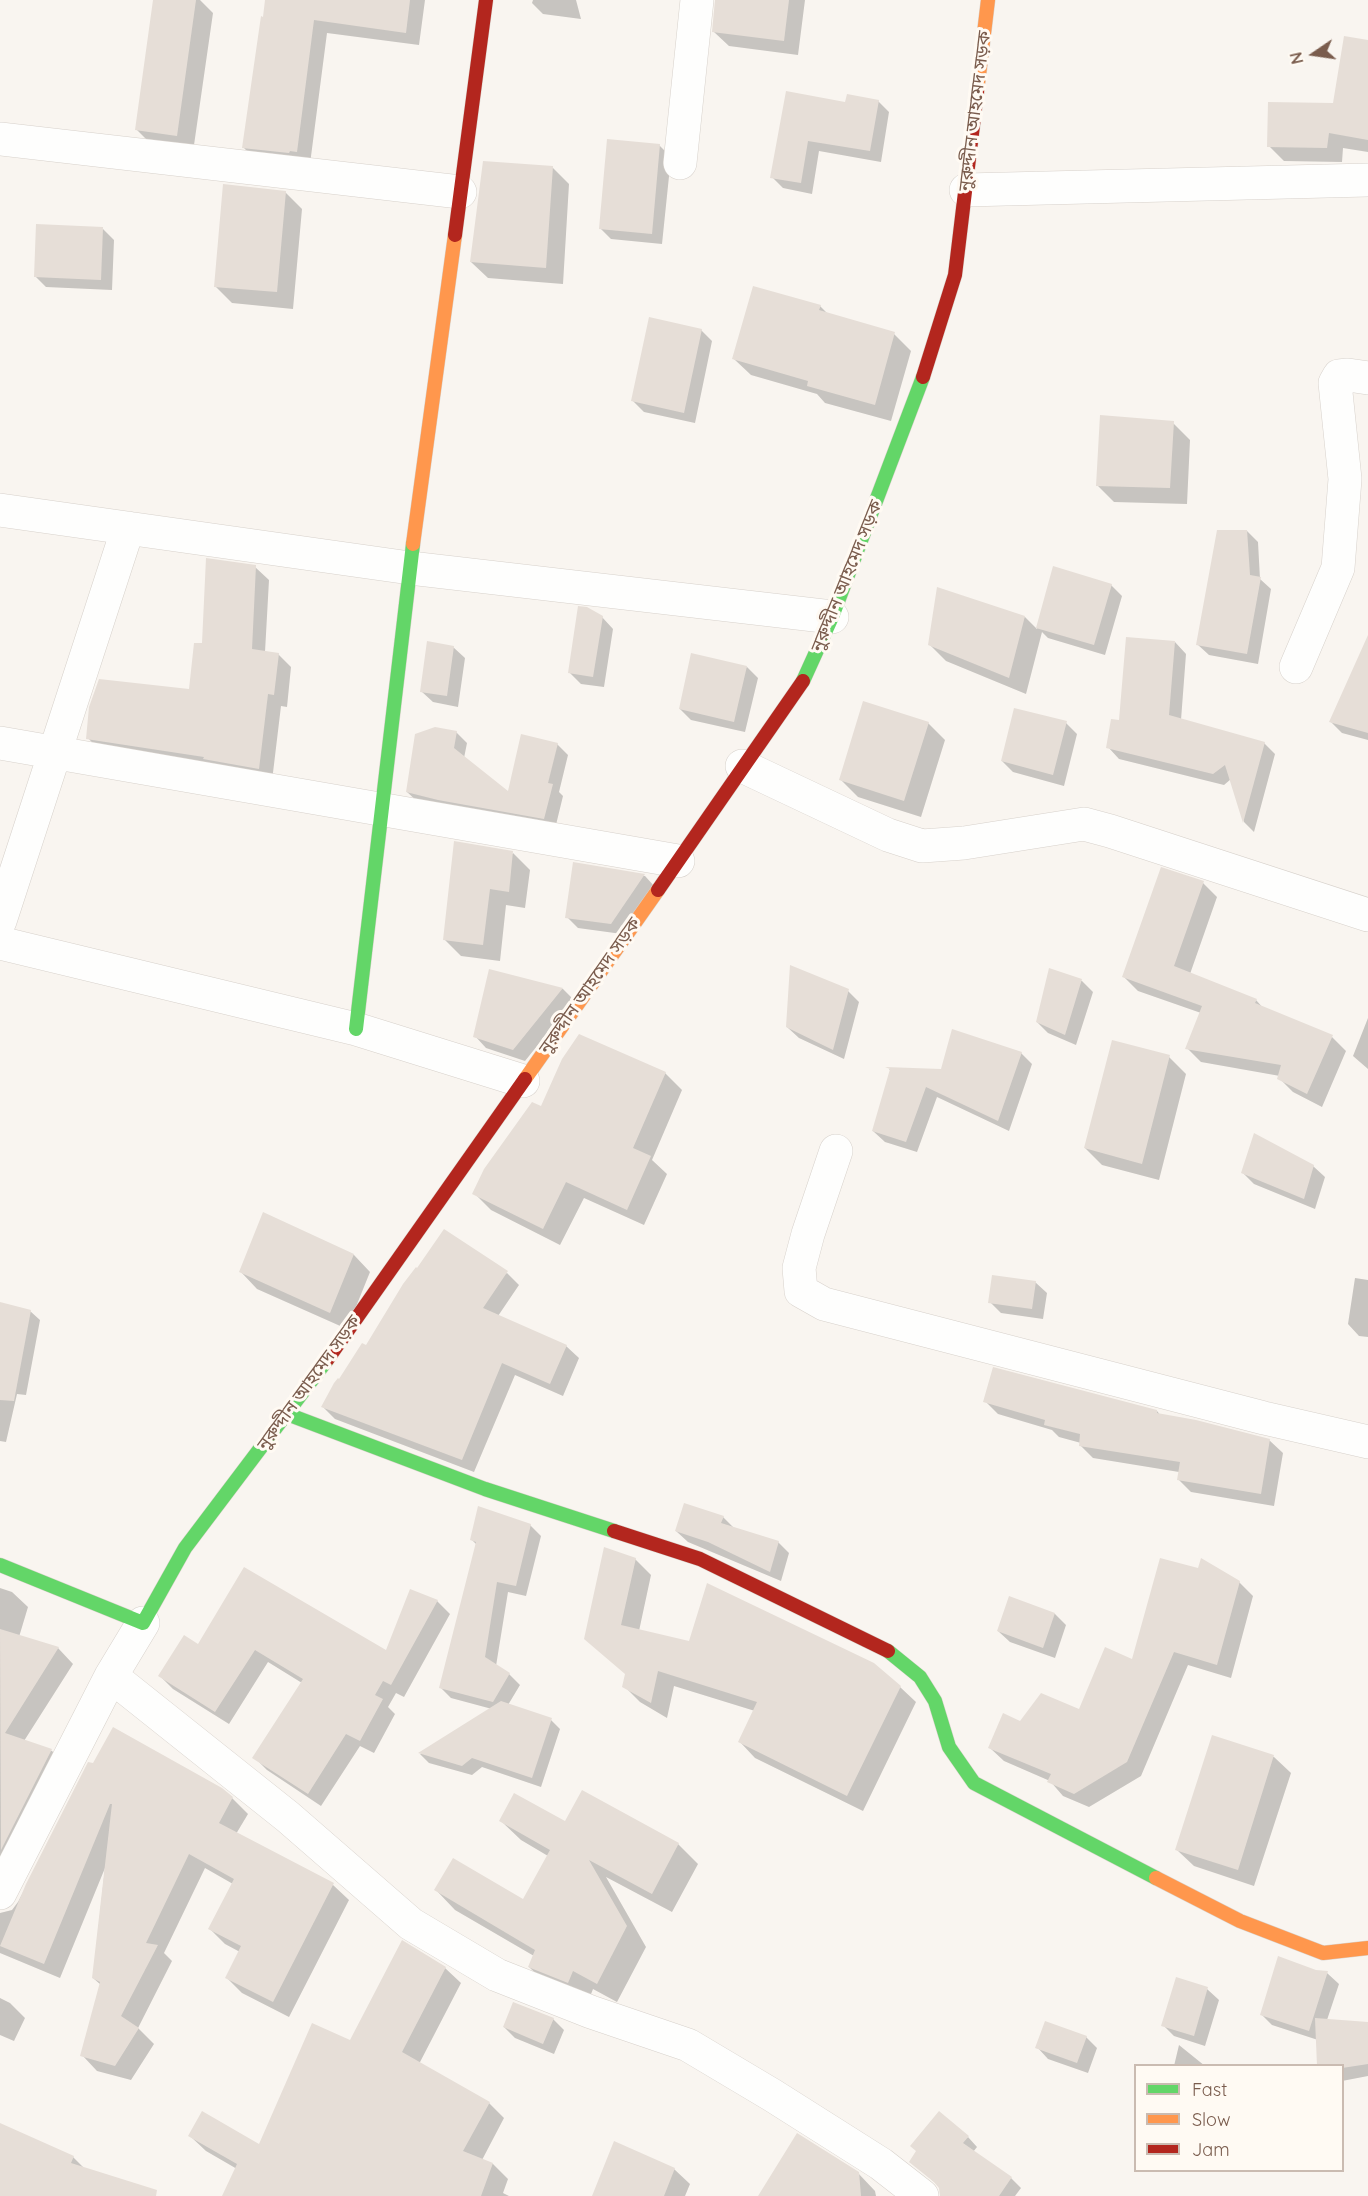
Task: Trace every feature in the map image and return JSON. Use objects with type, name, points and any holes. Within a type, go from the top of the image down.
[{"type":"street","points":[[356,1029],[410,568],[486,0]]},
{"type":"street","points":[[680,163],[697,0]]},
{"type":"street","name":"নুরুদ্দীন আহমেদ সড়ক","points":[[0,1893],[111,1676],[186,1548],[287,1414],[801,685],[832,617],[918,394],[955,275],[988,0]]},
{"type":"street","points":[[0,139],[460,192]]},
{"type":"street","points":[[966,190],[1368,180]]},
{"type":"street","points":[[1296,667],[1338,568],[1345,479],[1335,383],[1339,376],[1368,378]]},
{"type":"street","points":[[0,510],[410,568],[832,617]]},
{"type":"street","points":[[0,921],[128,528]]},
{"type":"street","points":[[0,742],[678,861]]},
{"type":"street","points":[[742,766],[888,835],[922,846],[964,843],[1084,824],[1368,915]]},
{"type":"street","points":[[0,943],[356,1029],[523,1081]]},
{"type":"street","points":[[836,1150],[799,1268],[801,1291],[824,1304],[1252,1415],[1368,1442]]},
{"type":"street","points":[[287,1414],[485,1489],[700,1559],[884,1647],[920,1677],[935,1701],[949,1747],[974,1783],[1240,1921],[1323,1953],[1368,1948]]},
{"type":"street","points":[[0,1565],[142,1623]]},
{"type":"street","points":[[111,1676],[288,1817],[411,1924],[497,1975],[591,2012],[688,2045],[881,2164],[922,2196]]},
{"type":"building","points":[[153,0],[196,0],[177,136],[135,130]]},
{"type":"building","points":[[265,0],[410,0],[406,33],[314,20],[297,152],[242,148]]},
{"type":"building","points":[[715,0],[789,0],[784,41],[712,32]]},
{"type":"building","points":[[1344,36],[1368,40],[1368,140],[1329,133],[1327,148],[1267,147],[1268,102],[1333,103]]},
{"type":"building","points":[[786,91],[845,102],[847,94],[879,100],[870,151],[808,141],[801,183],[770,178]]},
{"type":"building","points":[[607,139],[660,144],[652,234],[599,229]]},
{"type":"building","points":[[483,161],[553,166],[546,268],[470,262]]},
{"type":"building","points":[[223,184],[286,191],[277,292],[214,287]]},
{"type":"building","points":[[36,224],[103,227],[101,280],[34,277]]},
{"type":"building","points":[[753,286],[821,305],[819,310],[895,332],[875,405],[807,386],[808,381],[732,359]]},
{"type":"building","points":[[649,317],[702,329],[684,413],[631,401]]},
{"type":"building","points":[[1100,415],[1174,421],[1170,488],[1096,486]]},
{"type":"building","points":[[1217,530],[1247,530],[1250,575],[1261,577],[1247,654],[1196,645]]},
{"type":"building","points":[[206,558],[256,565],[252,649],[279,653],[274,695],[268,694],[259,769],[203,759],[204,757],[86,739],[89,707],[99,679],[189,689],[194,643],[202,643]]},
{"type":"building","points":[[1053,566],[1112,584],[1094,645],[1036,628]]},
{"type":"building","points":[[937,587],[1025,616],[1009,678],[928,645]]},
{"type":"building","points":[[578,606],[587,607],[603,616],[593,677],[568,673]]},
{"type":"building","points":[[1368,635],[1368,733],[1329,722]]},
{"type":"building","points":[[1126,637],[1175,641],[1169,715],[1265,742],[1243,823],[1225,765],[1213,774],[1106,748],[1111,719],[1119,720]]},
{"type":"building","points":[[427,641],[454,646],[447,696],[420,692]]},
{"type":"building","points":[[691,653],[747,666],[734,722],[679,709]]},
{"type":"building","points":[[863,701],[929,722],[904,801],[839,780]]},
{"type":"building","points":[[1014,708],[1067,721],[1053,775],[1001,761]]},
{"type":"building","points":[[435,727],[457,731],[454,748],[508,791],[521,734],[558,743],[548,783],[553,784],[544,819],[406,792],[415,734]]},
{"type":"building","points":[[454,841],[513,851],[509,892],[490,889],[483,945],[443,940]]},
{"type":"building","points":[[573,862],[645,874],[611,924],[565,918]]},
{"type":"building","points":[[1161,867],[1204,881],[1174,966],[1257,999],[1255,1003],[1333,1035],[1307,1094],[1277,1079],[1281,1065],[1185,1049],[1202,1006],[1122,977]]},
{"type":"building","points":[[790,965],[849,989],[833,1050],[786,1027]]},
{"type":"building","points":[[1049,968],[1082,979],[1065,1035],[1036,1022]]},
{"type":"building","points":[[489,969],[563,988],[513,1050],[473,1037]]},
{"type":"building","points":[[952,1029],[1022,1052],[998,1121],[926,1087],[906,1142],[872,1131],[890,1069],[885,1067],[941,1069]]},
{"type":"building","points":[[579,1034],[666,1072],[633,1148],[651,1156],[627,1210],[566,1182],[543,1229],[472,1194],[484,1169],[532,1102],[541,1106],[562,1059]]},
{"type":"building","points":[[1112,1040],[1170,1055],[1142,1164],[1084,1148]]},
{"type":"building","points":[[1254,1133],[1314,1165],[1304,1199],[1241,1173]]},
{"type":"building","points":[[263,1212],[354,1254],[330,1313],[239,1272]]},
{"type":"building","points":[[444,1229],[508,1271],[483,1308],[567,1345],[550,1384],[502,1363],[462,1460],[321,1407],[334,1383],[339,1379],[362,1343],[366,1345],[403,1284]]},
{"type":"building","points":[[992,1275],[1036,1281],[1032,1309],[988,1303]]},
{"type":"building","points":[[0,1302],[31,1310],[14,1401],[0,1400]]},
{"type":"building","points":[[993,1367],[1157,1410],[1157,1413],[1196,1420],[1270,1439],[1261,1494],[1177,1480],[1180,1462],[1079,1446],[1080,1434],[1044,1425],[1045,1420],[983,1402]]},
{"type":"building","points":[[684,1503],[724,1516],[721,1523],[779,1541],[770,1572],[708,1542],[675,1531]]},
{"type":"building","points":[[478,1506],[531,1524],[516,1586],[497,1582],[485,1657],[510,1673],[493,1702],[439,1688],[476,1542],[470,1540]]},
{"type":"building","points":[[604,1547],[636,1558],[621,1625],[689,1641],[707,1583],[874,1663],[901,1686],[847,1796],[738,1742],[757,1702],[658,1671],[651,1703],[622,1687],[625,1674],[584,1639]]},
{"type":"building","points":[[1160,1558],[1198,1568],[1201,1558],[1240,1581],[1217,1665],[1174,1652],[1127,1762],[1074,1794],[1047,1782],[1051,1774],[988,1748],[1003,1713],[1020,1721],[1041,1693],[1079,1709],[1105,1647],[1132,1659]]},
{"type":"building","points":[[244,1567],[386,1650],[410,1589],[438,1600],[391,1685],[383,1681],[375,1695],[383,1699],[360,1741],[346,1734],[308,1794],[252,1758],[303,1679],[255,1650],[215,1712],[158,1676],[184,1635],[198,1644]]},
{"type":"building","points":[[1009,1596],[1055,1613],[1043,1648],[997,1631]]},
{"type":"building","points":[[0,1629],[59,1647],[5,1733],[52,1749],[1,1850]]},
{"type":"building","points":[[501,1701],[552,1718],[532,1778],[472,1758],[462,1766],[418,1753]]},
{"type":"building","points":[[113,1727],[222,1788],[233,1797],[219,1823],[334,1883],[273,2002],[225,1978],[241,1946],[208,1929],[234,1879],[189,1854],[146,1943],[158,1945],[121,2016],[139,2028],[115,2066],[80,2056],[100,1982],[92,1978],[112,1804],[110,1804],[44,1964],[0,1946],[26,1884],[88,1762],[93,1763]]},
{"type":"building","points":[[1212,1735],[1274,1755],[1238,1870],[1175,1850]]},
{"type":"building","points":[[582,1790],[679,1843],[652,1894],[589,1860],[627,1926],[597,1984],[573,1971],[568,1983],[528,1967],[535,1950],[434,1890],[453,1858],[523,1899],[550,1850],[499,1821],[514,1793],[565,1821]]},
{"type":"building","points":[[402,1940],[446,1967],[402,2052],[490,2102],[463,2151],[493,2163],[481,2196],[222,2196],[237,2164],[188,2136],[202,2111],[259,2144],[312,2023],[350,2040]]},
{"type":"building","points":[[1278,1956],[1316,1970],[1328,1971],[1309,2031],[1260,2015]]},
{"type":"building","points":[[1176,1977],[1208,1987],[1194,2036],[1161,2026]]},
{"type":"building","points":[[513,2002],[554,2018],[543,2044],[503,2027]]},
{"type":"building","points":[[1315,2018],[1368,2022],[1368,2064],[1344,2068],[1344,2064],[1317,2064]]},
{"type":"building","points":[[1045,2021],[1087,2036],[1077,2063],[1035,2048]]},
{"type":"building","points":[[939,2111],[969,2136],[963,2143],[1012,2177],[999,2196],[940,2196],[939,2188],[934,2182],[909,2162],[916,2151],[910,2146]]},
{"type":"building","points":[[0,2123],[74,2156],[71,2163],[157,2190],[156,2196],[0,2196]]},
{"type":"building","points":[[797,2133],[859,2172],[861,2196],[758,2196]]},
{"type":"building","points":[[614,2141],[675,2168],[664,2196],[592,2196]]},
{"type":"traffic: fast","points":[[803,681],[832,617],[923,377]]},
{"type":"traffic: fast","points":[[356,1029],[413,544]]},
{"type":"traffic: fast","points":[[0,1565],[143,1623],[185,1548],[327,1360]]},
{"type":"traffic: fast","points":[[287,1414],[485,1489],[614,1531]]},
{"type":"traffic: fast","points":[[888,1651],[920,1677],[935,1701],[949,1747],[974,1783],[1156,1878]]},
{"type":"traffic: slow","points":[[977,92],[988,0]]},
{"type":"traffic: slow","points":[[413,544],[455,235]]},
{"type":"traffic: slow","points":[[525,1079],[658,890]]},
{"type":"traffic: slow","points":[[1156,1878],[1240,1921],[1323,1953],[1368,1948]]},
{"type":"traffic: jam","points":[[455,235],[486,0]]},
{"type":"traffic: jam","points":[[923,377],[955,275],[977,92]]},
{"type":"traffic: jam","points":[[658,890],[803,681]]},
{"type":"traffic: jam","points":[[327,1360],[525,1079]]},
{"type":"traffic: jam","points":[[614,1531],[700,1559],[888,1651]]}]
